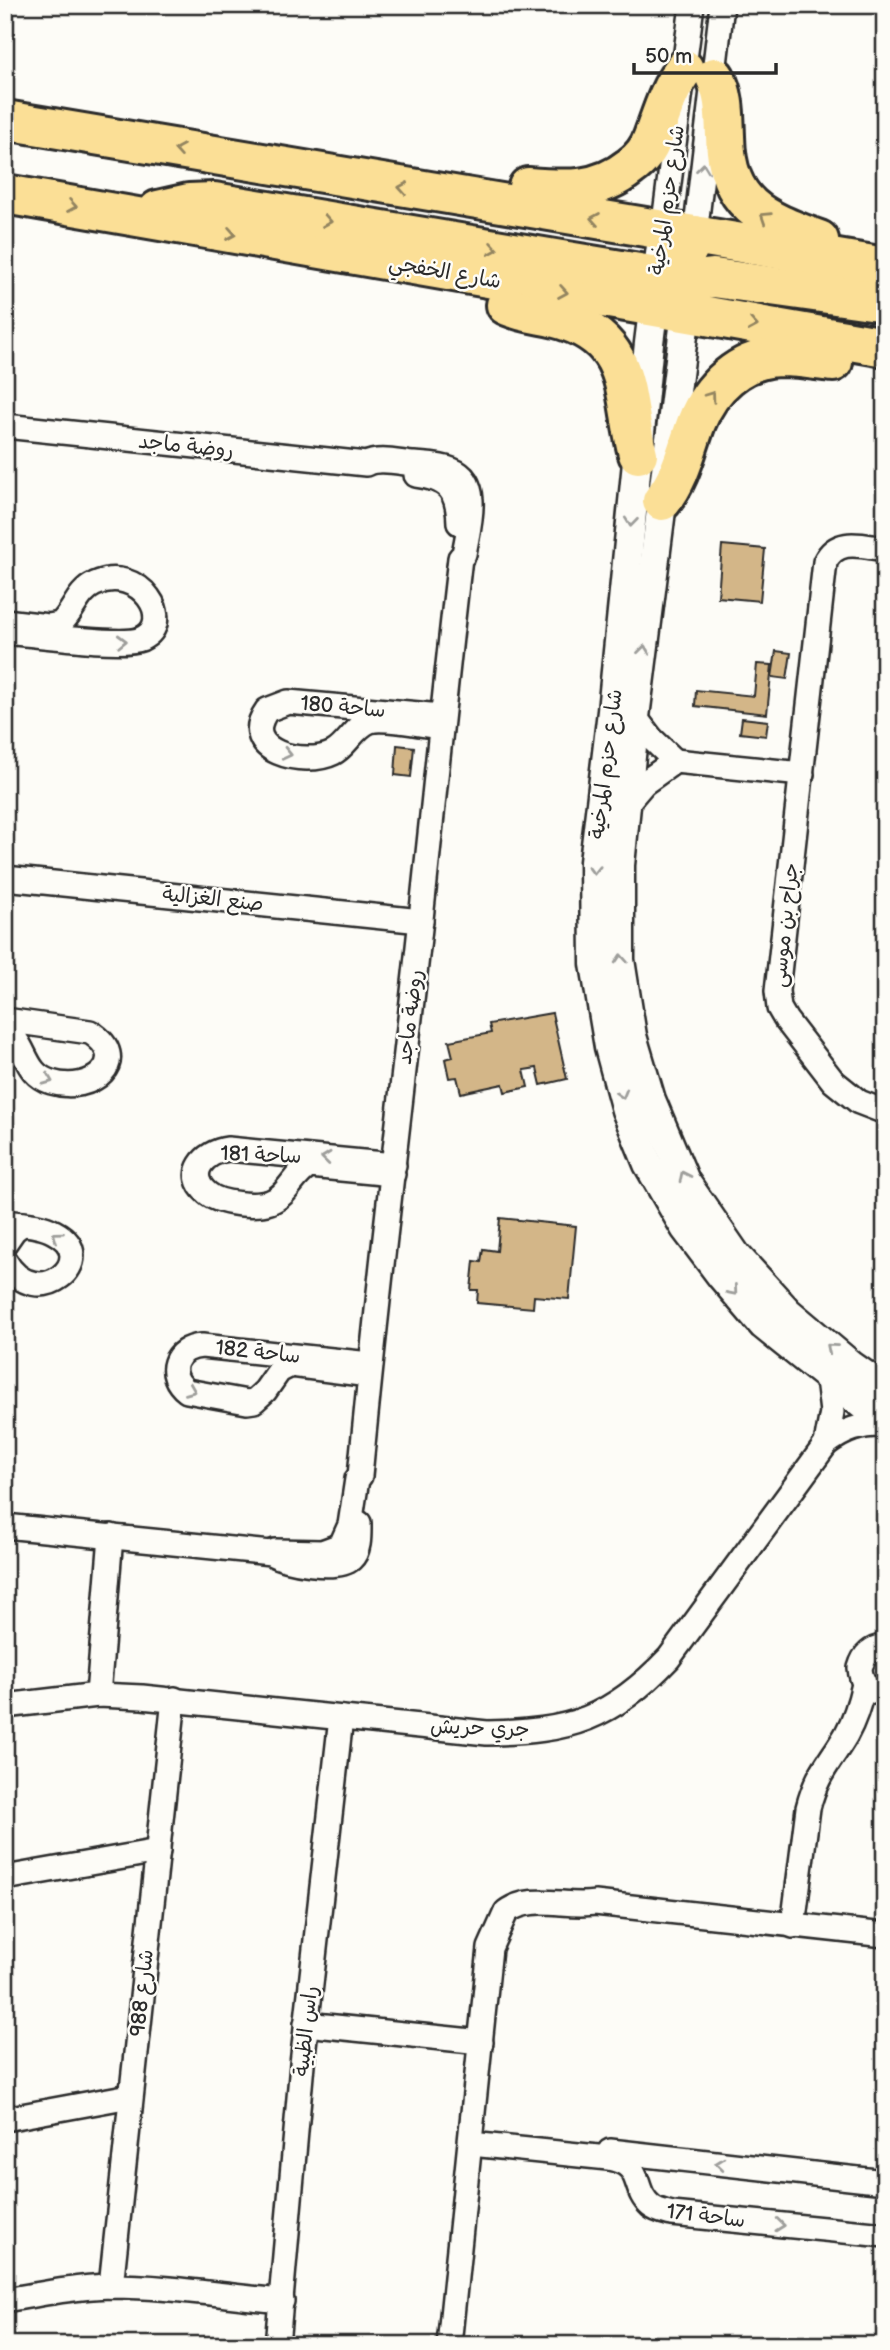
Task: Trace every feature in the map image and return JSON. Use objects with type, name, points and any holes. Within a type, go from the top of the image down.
[{"type":"highway","points":[[470,199],[502,187],[583,189],[616,178],[635,163],[652,141],[666,98],[700,73],[724,98],[727,164],[739,193],[773,223],[828,244],[846,260]]},
{"type":"highway","points":[[5,120],[885,267]]},
{"type":"highway","name":"شارع الخفجي","points":[[5,194],[472,276],[671,294],[885,349]]},
{"type":"highway","points":[[140,218],[163,208],[214,202],[671,294],[726,278],[885,302]]},
{"type":"highway","points":[[671,294],[674,269],[680,263],[679,233]]},
{"type":"highway","points":[[472,276],[499,302],[522,311],[575,324],[598,337],[619,364],[625,380],[638,454]]},
{"type":"highway","points":[[662,501],[680,473],[703,406],[726,376],[765,359],[780,357],[858,362],[885,349]]},
{"type":"street","name":"شارع حزم المرخية","points":[[679,233],[700,73],[692,5]]},
{"type":"street","name":"شارع حزم المرخية","points":[[679,233],[700,73],[723,5]]},
{"type":"street","name":"شارع حزم المرخية","points":[[671,294],[638,454],[594,862],[595,964],[608,1047],[626,1110],[648,1164],[685,1228],[722,1278],[763,1325],[885,1424]]},
{"type":"street","name":"شارع حزم المرخية","points":[[671,294],[662,501],[620,865],[620,960],[632,1036],[652,1100],[684,1181],[736,1255],[788,1312],[885,1390]]},
{"type":"street","name":"روضة ماجد","points":[[5,426],[366,464],[372,469],[428,476],[445,483],[456,497],[460,558],[360,1476],[357,1479],[350,1525],[341,1545],[322,1552],[271,1553],[5,1526]]},
{"type":"street","name":"جراح بن موسى","points":[[885,549],[838,546],[830,552],[825,562],[777,976],[779,1008],[795,1034],[833,1081],[859,1102],[885,1112]]},
{"type":"street","points":[[5,621],[54,626],[65,620],[85,590],[96,583],[119,579],[133,583],[145,591],[153,604],[155,616],[153,624],[142,638],[124,642],[5,632]]},
{"type":"street","points":[[72,608],[75,626],[84,639]]},
{"type":"street","name":"ساحة 180","points":[[288,702],[441,722],[376,720],[363,725],[334,752],[312,757],[299,757],[272,750],[260,739],[258,727],[267,710],[288,702]]},
{"type":"street","points":[[331,706],[350,737]]},
{"type":"street","points":[[635,718],[675,761],[802,774]]},
{"type":"street","points":[[626,804],[644,783],[675,761]]},
{"type":"street","name":"صنع الغزالية","points":[[5,878],[421,921]]},
{"type":"street","points":[[5,1020],[90,1032],[101,1039],[106,1047],[107,1062],[103,1073],[92,1082],[63,1085],[38,1076],[31,1069],[12,1034],[5,1030]]},
{"type":"street","points":[[24,1054],[39,1024]]},
{"type":"street","name":"ساحة 181","points":[[228,1149],[393,1170],[310,1166],[302,1170],[284,1194],[257,1204],[218,1199],[202,1188],[198,1179],[199,1169],[209,1153],[228,1149]]},
{"type":"street","points":[[272,1153],[285,1164],[293,1180]]},
{"type":"street","points":[[5,1243],[14,1230],[13,1223],[52,1231],[63,1237],[71,1258],[68,1270],[60,1279],[48,1283],[17,1276],[5,1261]]},
{"type":"street","name":"ساحة 182","points":[[193,1347],[254,1351],[370,1369],[291,1365],[283,1367],[260,1397],[247,1402],[187,1391],[176,1379],[174,1371],[179,1355],[193,1347]]},
{"type":"street","points":[[254,1351],[266,1363],[273,1378]]},
{"type":"street","name":"جري حريش","points":[[826,1444],[832,1412],[828,1379]]},
{"type":"street","name":"جري حريش","points":[[5,1706],[98,1696],[174,1699],[487,1733],[526,1732],[564,1726],[614,1705],[644,1684],[669,1658],[826,1444],[852,1428],[885,1424]]},
{"type":"street","points":[[98,1696],[111,1536]]},
{"type":"street","points":[[793,1926],[808,1808],[813,1789],[857,1712],[864,1684],[860,1668],[863,1659],[875,1648],[885,1646]]},
{"type":"street","points":[[864,1684],[870,1690],[885,1695]]},
{"type":"street","name":"شارع 988","points":[[111,2287],[174,1699]]},
{"type":"street","points":[[844,1738],[885,1703]]},
{"type":"street","name":"راس الظبية","points":[[277,2345],[306,2024],[341,1717]]},
{"type":"street","points":[[5,1878],[158,1851]]},
{"type":"street","points":[[449,2345],[490,1948],[506,1912],[519,1904],[534,1902],[578,1905],[595,1903],[885,1935]]},
{"type":"street","points":[[306,2024],[481,2042]]},
{"type":"street","points":[[5,2119],[130,2096]]},
{"type":"street","points":[[471,2140],[885,2182]]},
{"type":"street","name":"ساحة 171","points":[[471,2140],[617,2159],[632,2169],[652,2206],[672,2214],[885,2235]]},
{"type":"street","points":[[641,2190],[646,2174],[659,2161],[667,2158]]},
{"type":"street","points":[[5,2301],[62,2290],[111,2287],[163,2289],[282,2301]]},
{"type":"building","points":[[722,545],[765,549],[760,601],[718,597]]},
{"type":"building","points":[[776,651],[791,653],[787,679],[772,677]]},
{"type":"building","points":[[757,664],[772,665],[767,714],[695,706],[696,690],[754,696]]},
{"type":"building","points":[[742,718],[768,721],[766,736],[740,733]]},
{"type":"building","points":[[397,745],[414,747],[411,777],[395,775]]},
{"type":"building","points":[[552,1013],[567,1079],[541,1085],[537,1068],[524,1070],[528,1087],[505,1092],[503,1084],[461,1093],[457,1077],[449,1078],[445,1059],[453,1057],[449,1041],[491,1033],[489,1024]]},
{"type":"building","points":[[500,1218],[576,1226],[569,1299],[534,1296],[533,1308],[477,1303],[478,1290],[471,1290],[474,1261],[481,1262],[483,1249],[497,1251]]}]
